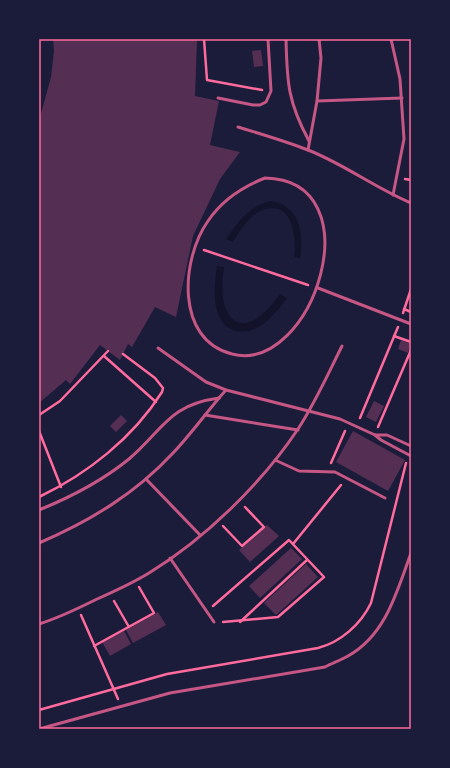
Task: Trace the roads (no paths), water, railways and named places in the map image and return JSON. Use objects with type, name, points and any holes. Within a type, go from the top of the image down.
[{"type":"lane","points":[[218,98],[253,105],[260,105],[266,102],[271,92],[268,39]]},
{"type":"lane","points":[[286,39],[287,79],[292,104],[309,141]]},
{"type":"lane","points":[[308,150],[317,101],[321,58],[320,39]]},
{"type":"lane","points":[[391,39],[400,79],[404,139],[393,195]]},
{"type":"lane","points":[[317,101],[402,98]]},
{"type":"lane","points":[[238,127],[308,150],[411,203]]},
{"type":"lane","points":[[265,178],[286,180],[297,184],[312,199],[322,223],[326,249],[318,288],[304,314],[288,335],[278,343],[256,354],[234,355],[214,347],[199,332],[190,309],[188,285],[195,246],[207,222],[232,195],[242,188],[265,178]]},
{"type":"lane","points":[[318,288],[411,324]]},
{"type":"lane","points":[[39,624],[78,608],[136,580],[170,558],[200,535],[239,501],[275,460],[298,430],[310,410],[342,346]]},
{"type":"lane","points":[[158,348],[206,382],[226,390],[310,410],[349,423],[375,435],[381,440],[410,455]]},
{"type":"lane","points":[[39,543],[75,528],[117,503],[146,480],[173,454],[226,390]]},
{"type":"lane","points":[[39,510],[77,493],[115,469],[137,451],[178,410],[191,404],[219,398]]},
{"type":"lane","points":[[205,415],[298,430]]},
{"type":"lane","points":[[375,435],[387,435],[411,446]]},
{"type":"lane","points":[[275,460],[298,471],[327,471],[347,477],[385,498]]},
{"type":"lane","points":[[146,480],[200,535]]},
{"type":"lane","points":[[39,729],[170,693],[326,667],[349,656],[369,640],[384,620],[411,553]]},
{"type":"lane","points":[[170,558],[214,622]]}]
